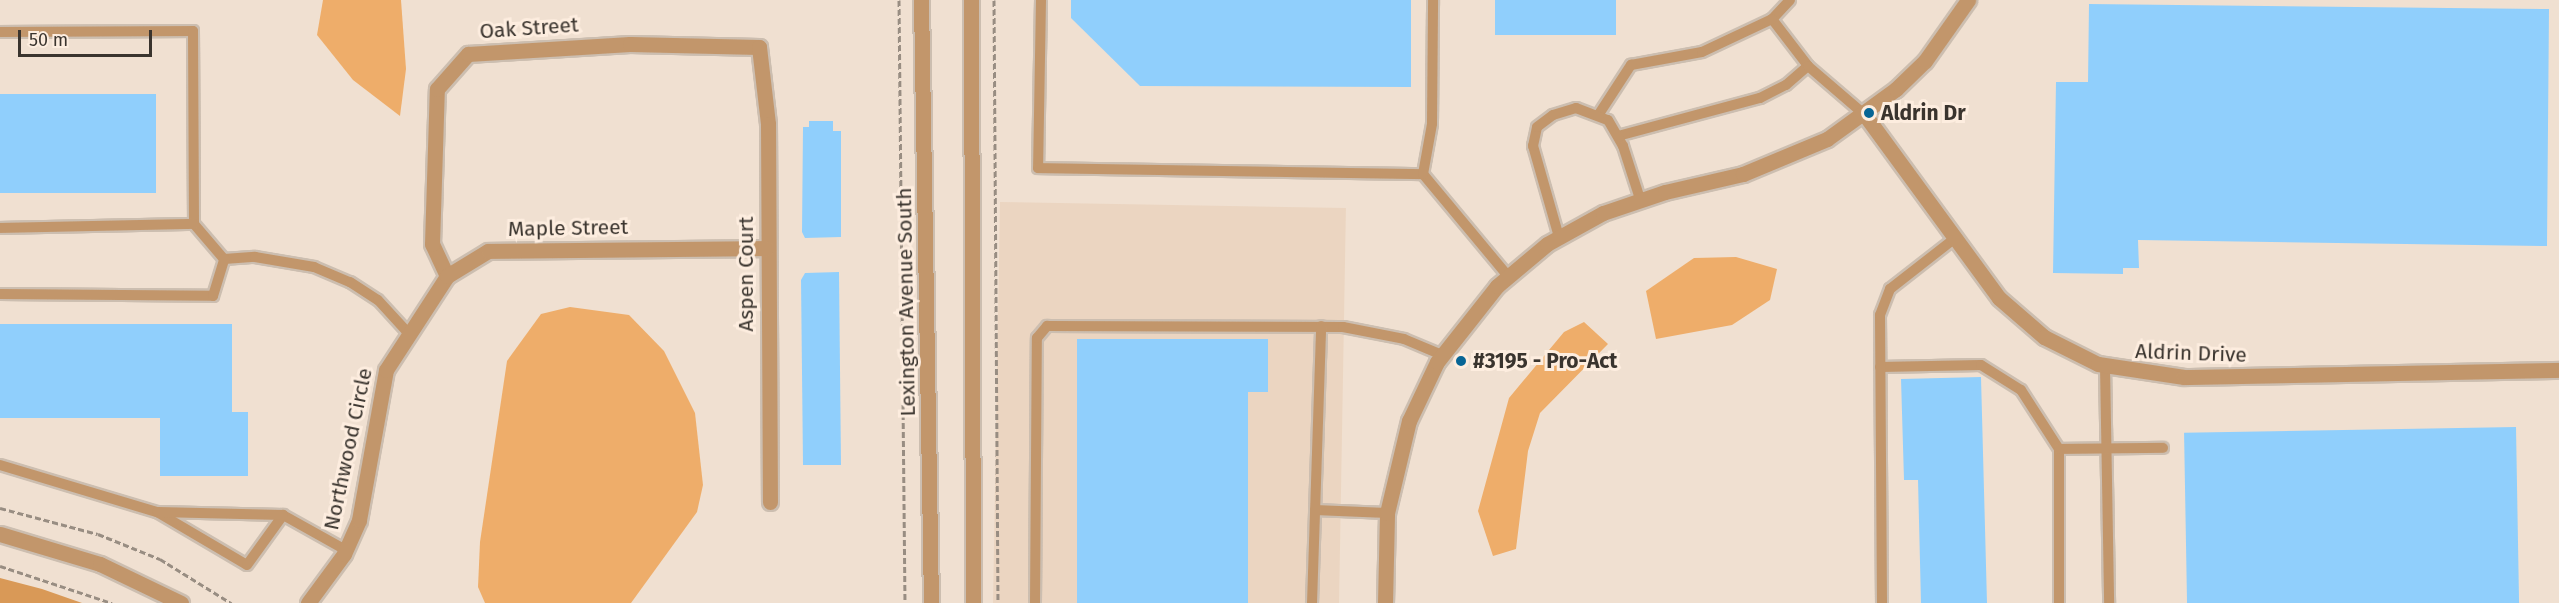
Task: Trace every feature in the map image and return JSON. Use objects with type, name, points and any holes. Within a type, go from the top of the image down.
[{"type":"street","name":"Lexington Avenue South","points":[[921,0],[931,603]]},
{"type":"street","points":[[971,0],[973,603]]},
{"type":"street","points":[[1385,603],[1387,513],[1409,422],[1442,355],[1508,276],[1559,237],[1640,199],[1785,159],[1865,115],[1925,61],[1968,0]]},
{"type":"street","name":"Oak Street","points":[[447,276],[432,244],[437,89],[468,54],[630,44],[759,47]]},
{"type":"street","name":"Aspen Court","points":[[759,47],[768,124],[766,248],[770,502]]},
{"type":"street","name":"Aldrin Drive","points":[[1865,115],[1954,239],[2020,319],[2053,342],[2105,366],[2184,377],[2559,370]]},
{"type":"street","name":"Maple Street","points":[[410,335],[447,276],[488,251],[766,248]]},
{"type":"street","name":"Northwood Circle","points":[[308,603],[346,550],[361,511],[386,370],[410,335]]},
{"type":"street","points":[[0,534],[100,564],[181,603]]},
{"type":"lane","points":[[1041,0],[1038,168],[1422,174],[1508,276]]},
{"type":"lane","points":[[1422,174],[1432,124],[1433,0]]},
{"type":"lane","points":[[1599,114],[1631,65],[1702,52],[1772,19],[1790,0]]},
{"type":"lane","points":[[1772,19],[1808,66],[1865,115]]},
{"type":"lane","points":[[0,32],[193,31],[194,224],[224,259]]},
{"type":"lane","points":[[1618,136],[1760,98],[1786,86],[1808,66]]},
{"type":"lane","points":[[1559,237],[1536,164],[1533,136],[1544,120],[1565,110],[1599,114],[1618,136],[1640,199]]},
{"type":"lane","points":[[0,228],[194,224]]},
{"type":"lane","points":[[1882,603],[1880,315],[1890,289],[1954,239]]},
{"type":"lane","points":[[224,259],[255,257],[314,267],[351,282],[378,300],[410,335]]},
{"type":"lane","points":[[0,294],[213,296],[224,259]]},
{"type":"lane","points":[[1035,603],[1037,338],[1047,326],[1321,326],[1404,339],[1442,355]]},
{"type":"lane","points":[[1312,603],[1321,326]]},
{"type":"lane","points":[[1880,368],[1981,365],[2021,390],[2059,449],[2059,603]]},
{"type":"lane","points":[[2105,366],[2109,603]]},
{"type":"lane","points":[[2059,449],[2163,448]]},
{"type":"lane","points":[[0,465],[157,512],[247,565],[283,515]]},
{"type":"lane","points":[[1315,510],[1387,513]]},
{"type":"lane","points":[[157,512],[283,515],[346,550]]},
{"type":"path","points":[[899,0],[904,603]]},
{"type":"path","points":[[994,0],[998,603]]},
{"type":"path","points":[[0,508],[98,534],[150,555],[231,603]]},
{"type":"path","points":[[0,566],[112,603]]},
{"type":"shaded area","points":[[323,0],[401,0],[406,69],[400,116],[353,80],[317,35]]},
{"type":"shaded area","points":[[1000,202],[1346,208],[1339,603],[993,603]]},
{"type":"shaded area","points":[[1736,257],[1777,269],[1770,300],[1732,325],[1656,339],[1646,291],[1694,258]]},
{"type":"shaded area","points":[[570,307],[629,315],[664,351],[695,413],[703,485],[697,512],[631,603],[485,603],[478,587],[480,542],[507,361],[541,314]]},
{"type":"shaded area","points":[[1584,322],[1608,344],[1540,413],[1528,451],[1516,549],[1493,556],[1478,511],[1509,398],[1564,332]]},
{"type":"shaded area","points":[[0,578],[42,589],[82,603],[0,603]]},
{"type":"building","points":[[1071,0],[1411,0],[1411,87],[1140,86],[1071,18]]},
{"type":"building","points":[[1495,0],[1616,0],[1616,35],[1495,35]]},
{"type":"building","points":[[2089,4],[2549,9],[2547,246],[2138,240],[2139,268],[2123,268],[2123,274],[2053,273],[2056,82],[2088,82]]},
{"type":"building","points":[[0,94],[156,94],[156,193],[0,193]]},
{"type":"building","points":[[809,121],[833,121],[833,131],[841,131],[841,237],[805,238],[802,232],[803,127],[809,127]]},
{"type":"building","points":[[839,272],[841,465],[803,465],[801,280],[805,273]]},
{"type":"building","points":[[0,324],[232,324],[232,412],[248,412],[248,476],[160,476],[160,418],[0,418]]},
{"type":"building","points":[[1077,339],[1268,339],[1268,392],[1248,392],[1248,603],[1077,603]]},
{"type":"building","points":[[1981,377],[1987,603],[1921,603],[1918,480],[1904,480],[1901,379]]},
{"type":"building","points":[[2516,427],[2519,603],[2187,603],[2184,433]]},
{"type":"place","name":"Aldrin Dr","points":[[1869,113]]},
{"type":"place","name":"#3195 - Pro-Act","points":[[1461,361]]}]
